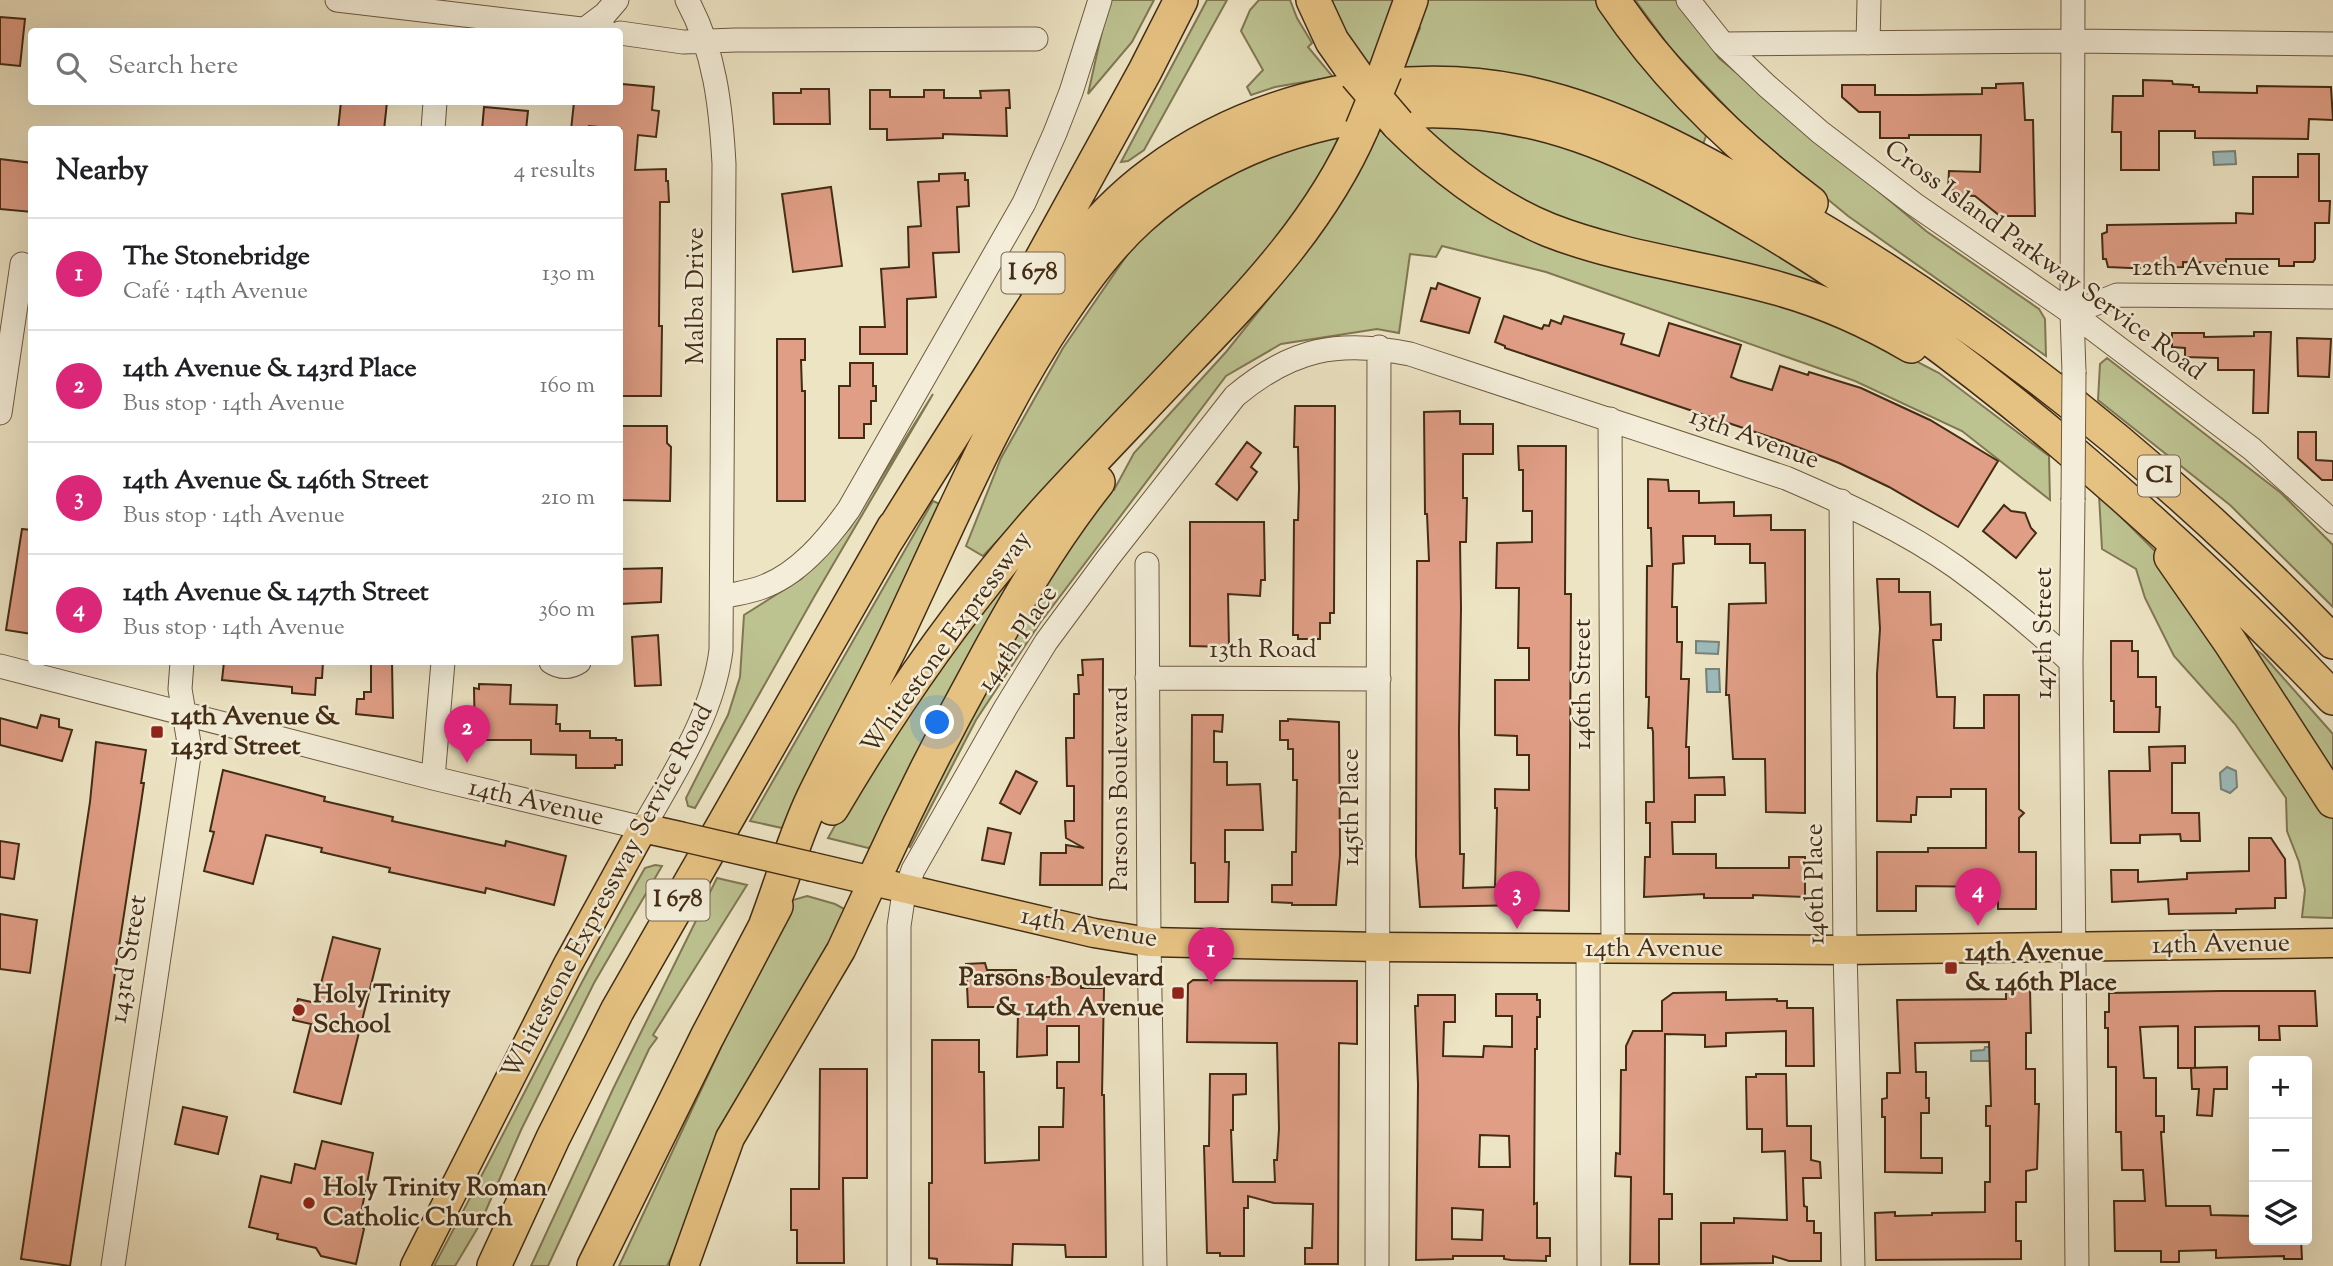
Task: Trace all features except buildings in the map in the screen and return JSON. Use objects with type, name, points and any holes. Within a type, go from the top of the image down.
[{"type":"highway","name":"I 678","points":[[494,1266],[553,1138],[617,1011],[883,546],[1145,71],[1181,0]]},
{"type":"highway","points":[[1313,0],[1328,35],[1370,74],[1398,124],[1465,183],[1522,218],[1598,246],[1781,289],[1839,310],[1876,326],[1922,353],[2059,441]]},
{"type":"highway","name":"Whitestone Expressway","points":[[594,1266],[766,923],[884,722],[982,586],[1054,502],[1249,296],[1284,257],[1316,214],[1362,128],[1370,74],[1411,0]]},
{"type":"highway","points":[[1613,0],[1639,37],[1682,89],[1742,148],[1972,326]]},
{"type":"highway","points":[[883,546],[1044,292],[1073,251],[1115,205],[1164,164],[1225,129],[1289,105],[1347,92],[1410,85],[1478,86],[1537,96],[1603,116],[1675,148],[1750,188],[1858,251],[1972,326]]},
{"type":"highway","points":[[766,923],[811,802],[900,628],[989,437],[1040,347],[1094,268],[1140,218],[1206,170],[1267,142],[1306,129],[1363,116],[1404,111],[1472,112],[1513,118],[1589,139],[1696,190],[1782,238],[1847,279],[1946,349],[2135,506],[2223,632],[2333,802]]},
{"type":"highway","points":[[873,881],[943,736],[1038,564],[1094,487],[1249,296]]},
{"type":"highway","name":"CI","points":[[1972,326],[2085,413],[2155,472],[2231,541],[2333,642]]},
{"type":"highway","name":"CI","points":[[2135,506],[2227,590],[2333,698]]},
{"type":"main road","name":"14th Avenue","points":[[643,828],[1094,933],[1149,942],[1379,947],[1845,950],[2333,943]]},
{"type":"main road","name":"Whitestone Expressway Service Road","points":[[415,1266],[550,999],[643,828]]},
{"type":"main road","points":[[684,1266],[730,1138],[841,950],[873,881]]},
{"type":"street","points":[[337,0],[444,22],[558,28]]},
{"type":"street","points":[[597,28],[617,0]]},
{"type":"street","name":"Malba Drive","points":[[687,0],[705,41],[718,93],[724,164],[723,597]]},
{"type":"street","points":[[723,597],[761,587],[791,571],[831,533],[853,503],[1024,203],[1071,92],[1100,0]]},
{"type":"street","points":[[1688,0],[1723,44],[2074,41],[2333,44]]},
{"type":"street","points":[[1868,43],[1869,0]]},
{"type":"street","name":"147th Street","points":[[2073,0],[2074,372],[2071,662],[2077,1266]]},
{"type":"street","points":[[623,34],[673,42],[1036,39]]},
{"type":"street","name":"Cross Island Parkway Service Road","points":[[1723,44],[1820,132],[1914,204],[2072,313],[2252,449],[2333,522]]},
{"type":"street","points":[[433,126],[436,105]]},
{"type":"street","points":[[0,413],[18,264]]},
{"type":"street","name":"12th Avenue","points":[[2072,313],[2117,295],[2333,297]]},
{"type":"street","name":"13th Avenue","points":[[1379,347],[1410,354],[1611,419],[1786,478],[1840,501],[1907,536],[1954,566],[2013,611],[2071,662]]},
{"type":"street","name":"145th Place","points":[[1377,1266],[1379,347]]},
{"type":"street","name":"144th Place","points":[[899,1266],[899,926],[906,889],[917,861],[1039,653],[1096,574],[1235,396],[1257,378],[1302,355],[1331,348],[1379,347]]},
{"type":"street","name":"146th Street","points":[[1589,1266],[1601,949],[1611,419]]},
{"type":"street","name":"146th Place","points":[[1840,501],[1845,950],[1853,1266]]},
{"type":"street","name":"Parsons Boulevard","points":[[1147,564],[1149,942],[1155,1266]]},
{"type":"street","name":"Whitestone Expressway Service Road","points":[[643,828],[708,706],[719,665],[723,597]]},
{"type":"street","name":"143rd Street","points":[[113,1266],[190,749],[180,689],[182,665]]},
{"type":"street","points":[[433,778],[443,665]]},
{"type":"street","name":"14th Avenue","points":[[0,666],[433,778],[643,828]]},
{"type":"street","name":"13th Road","points":[[1147,678],[1379,679]]},
{"type":"green space","points":[[1109,0],[1154,0],[1132,42],[1088,94]]},
{"type":"green space","points":[[1207,0],[1227,0],[1144,150],[1128,161],[1121,162]]},
{"type":"green space","points":[[1259,0],[1290,0],[1312,43],[1308,47],[1333,77],[1275,87],[1251,95],[1247,87],[1263,70],[1241,31],[1250,10]]},
{"type":"green space","points":[[1325,0],[1399,0],[1371,72]]},
{"type":"green space","points":[[1422,0],[1604,0],[1701,127],[1706,136],[1702,147],[1403,71],[1420,28],[1414,25]]},
{"type":"green space","points":[[1635,0],[1679,0],[1719,58],[1926,231],[2039,309],[2045,319],[2046,356],[1848,216],[1762,145],[1671,49]]},
{"type":"green space","points":[[1416,122],[1449,122],[1550,138],[1735,220],[1847,300],[1653,251],[1507,199]]},
{"type":"green space","points":[[1376,126],[1434,177],[1751,295],[1860,332],[1939,373],[2049,456],[2050,500],[1962,431],[1855,381],[1546,272],[1442,246],[1436,257],[1410,254],[1399,333],[1377,329],[1281,344],[1226,376],[1040,623],[976,720],[910,847],[906,843],[1035,591],[1105,489],[1114,490],[1134,453],[1226,352],[1307,251],[1359,173]]},
{"type":"green space","points":[[1342,131],[1327,161],[1330,164],[1248,278],[983,556],[966,546],[1001,458],[1063,348],[1136,242],[1206,179]]},
{"type":"green space","points":[[2107,358],[2281,493],[2333,545],[2333,607],[2230,505],[2098,400],[2100,364]]},
{"type":"green space","points":[[933,394],[695,808],[688,806],[686,798],[728,715],[740,677],[744,615],[801,579],[850,528]]},
{"type":"green space","points":[[2099,495],[2154,550],[2185,591],[2333,819],[2333,918],[2302,917],[2305,890],[2299,862],[2287,831],[2286,798],[2235,724],[2174,656],[2145,598],[2136,569],[2102,549]]},
{"type":"green space","points":[[933,501],[942,505],[824,750],[782,828],[750,821]]},
{"type":"green space","points":[[1004,572],[1016,576],[873,846],[868,848],[828,838],[879,747]]},
{"type":"green space","points":[[2251,646],[2263,655],[2333,734],[2333,783]]},
{"type":"green space","points":[[662,866],[594,983],[521,1130],[480,1224],[455,1266],[434,1266],[617,917],[645,868]]},
{"type":"green space","points":[[717,878],[747,885],[653,1035],[657,1038],[649,1049],[548,1266],[531,1266],[613,1089]]},
{"type":"green space","points":[[807,896],[846,910],[667,1266],[619,1266],[765,953],[793,900]]},
{"type":"water","points":[[2235,151],[2236,164],[2214,165],[2213,152]]},
{"type":"water","points":[[1696,641],[1719,642],[1718,654],[1696,653]]},
{"type":"water","points":[[1706,669],[1719,669],[1720,692],[1707,692]]},
{"type":"water","points":[[2227,767],[2236,771],[2237,787],[2230,793],[2221,789],[2220,773]]},
{"type":"water","points":[[1985,1047],[1990,1047],[1992,1061],[1971,1061],[1971,1051],[1984,1050]]},
{"type":"place","name":"14th Avenue & 143rd Street","points":[[157,732]]},
{"type":"place","name":"14th Avenue & 143rd Place","points":[[467,763]]},
{"type":"place","name":"14th Avenue & 147th Street","points":[[1978,926]]},
{"type":"place","name":"14th Avenue & 146th Street","points":[[1517,929]]},
{"type":"place","name":"14th Avenue & 146th Place","points":[[1951,968]]},
{"type":"place","name":"The Stonebridge","points":[[1211,985]]},
{"type":"place","name":"Parsons Boulevard & 14th Avenue","points":[[1178,993]]},
{"type":"place","name":"Holy Trinity School","points":[[299,1010]]},
{"type":"place","name":"Holy Trinity Roman Catholic Church","points":[[309,1203]]}]
